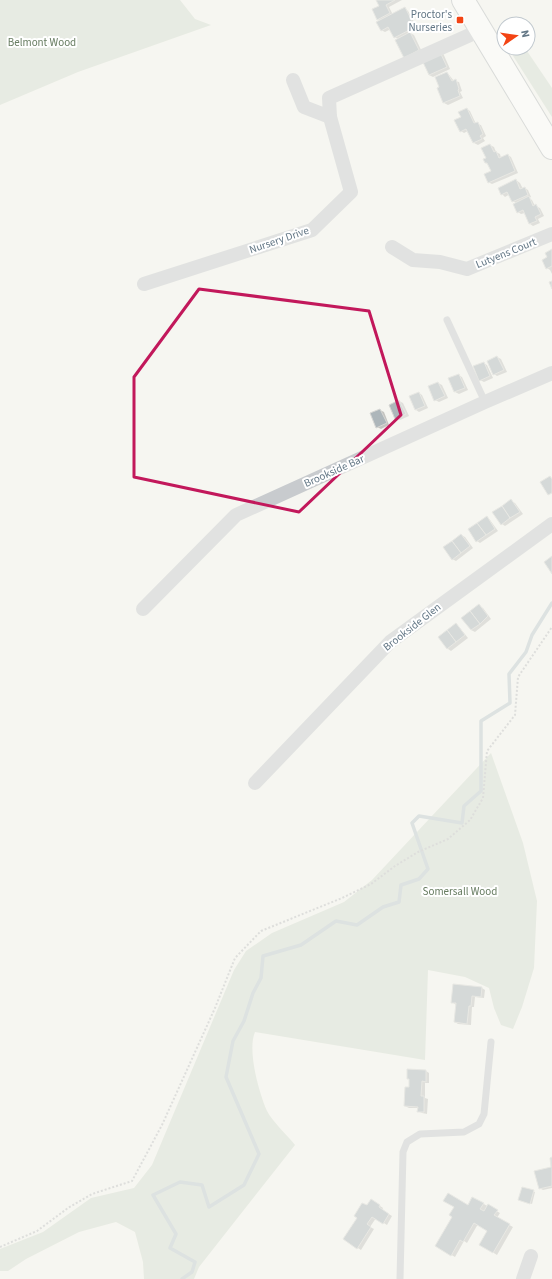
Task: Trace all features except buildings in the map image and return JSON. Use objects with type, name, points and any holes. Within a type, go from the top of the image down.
[{"type":"highway","points":[[463,0],[552,148]]},
{"type":"street","name":"Nursery Drive","points":[[144,284],[312,230],[351,192],[330,117],[329,98],[481,30]]},
{"type":"street","points":[[293,80],[304,107],[330,117]]},
{"type":"street","name":"Lutyens Court","points":[[392,247],[413,260],[440,262],[467,269],[552,234]]},
{"type":"street","name":"Brookside Bar","points":[[143,609],[236,515],[552,373]]},
{"type":"street","name":"Brookside Glen","points":[[255,782],[390,642],[552,524]]},
{"type":"street","points":[[524,1279],[531,1256]]},
{"type":"lane","points":[[447,320],[485,402]]},
{"type":"lane","points":[[400,1279],[403,1152],[407,1142],[420,1134],[464,1132],[479,1124],[484,1114],[491,1042]]},
{"type":"path","points":[[0,1247],[37,1231],[68,1208],[92,1194],[132,1181],[162,1125],[215,1008],[235,958],[261,931],[342,898],[371,884],[395,866],[418,852],[448,839],[470,820],[483,798],[487,751],[515,715],[518,677],[552,628]]},
{"type":"highlighted area","points":[[199,289],[369,311],[401,415],[299,512],[134,477],[134,377]]},
{"type":"green space","name":"Belmont Wood","points":[[0,0],[180,0],[195,19],[211,25],[78,72],[0,105]]},
{"type":"green space","points":[[513,56],[530,56],[552,88],[552,117]]},
{"type":"green space","name":"Somersall Wood","points":[[491,753],[523,843],[537,901],[534,968],[522,1007],[513,1029],[501,1025],[494,1008],[489,988],[465,977],[428,970],[425,1060],[255,1032],[252,1049],[253,1060],[264,1103],[272,1119],[295,1145],[199,1267],[194,1279],[144,1279],[143,1262],[135,1232],[116,1222],[79,1232],[26,1259],[8,1271],[0,1271],[0,1249],[43,1232],[91,1198],[134,1188],[152,1165],[234,970],[246,951],[272,933],[344,902],[372,880]]},
{"type":"waterway","points":[[182,1279],[192,1272],[195,1262],[170,1248],[176,1234],[153,1195],[180,1182],[202,1185],[209,1207],[244,1185],[259,1154],[226,1077],[233,1041],[244,1021],[253,993],[261,978],[263,956],[301,945],[336,921],[357,925],[383,907],[399,902],[401,885],[419,879],[428,869],[412,823],[419,816],[462,823],[464,806],[481,791],[481,721],[510,703],[509,674],[526,652],[532,635],[552,603]]},
{"type":"place","name":"Proctor's Nurseries","points":[[460,20]]}]
